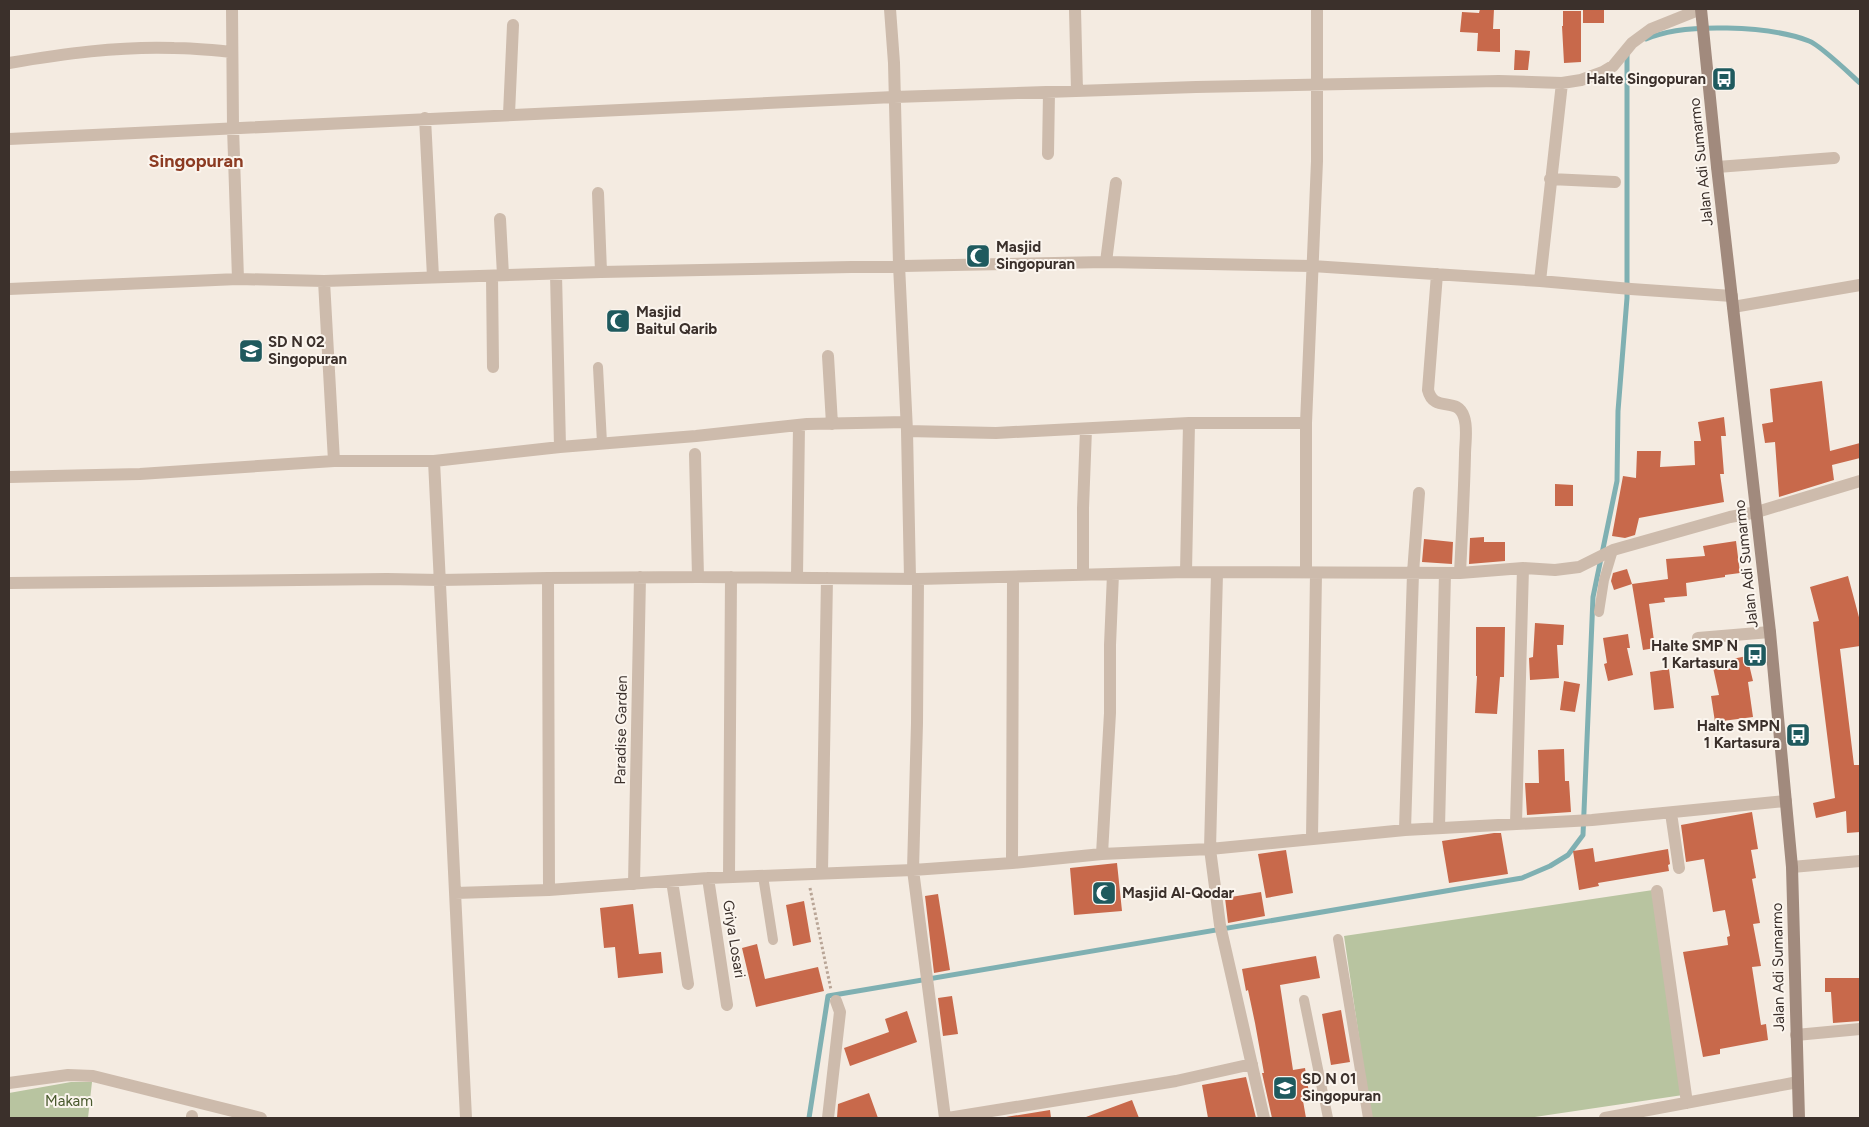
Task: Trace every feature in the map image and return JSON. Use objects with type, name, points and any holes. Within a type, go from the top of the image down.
[{"type":"main road","name":"Jalan Adi Sumarmo","points":[[1701,11],[1770,632],[1792,867],[1799,1118]]},
{"type":"street","points":[[232,9],[233,127],[238,279]]},
{"type":"street","points":[[890,9],[899,266],[914,578],[917,723],[913,870],[925,974],[946,1118],[1176,1081],[1252,1064]]},
{"type":"street","points":[[1075,9],[1077,91]]},
{"type":"street","points":[[1312,838],[1311,572],[1306,422],[1318,86],[1317,9]]},
{"type":"street","points":[[9,139],[894,97],[1196,87],[1499,81],[1562,83],[1581,80],[1603,72],[1613,66],[1632,43],[1651,29],[1701,11]]},
{"type":"street","points":[[509,114],[513,25]]},
{"type":"street","points":[[9,63],[124,49],[173,48],[232,52]]},
{"type":"street","points":[[1540,281],[1562,83]]},
{"type":"street","points":[[1048,154],[1049,92]]},
{"type":"street","points":[[425,118],[433,277]]},
{"type":"street","points":[[1717,167],[1834,158]]},
{"type":"street","points":[[1550,179],[1615,182]]},
{"type":"street","points":[[1106,262],[1116,183]]},
{"type":"street","points":[[598,193],[602,272]]},
{"type":"street","points":[[494,367],[500,219]]},
{"type":"street","points":[[9,289],[238,279],[324,281],[602,272],[1106,262],[1312,266],[1540,281],[1733,302],[1860,285]]},
{"type":"street","points":[[556,274],[560,447]]},
{"type":"street","points":[[1437,274],[1428,390],[1433,400],[1439,404],[1454,405],[1459,408],[1465,420],[1460,573]]},
{"type":"street","points":[[324,281],[334,461]]},
{"type":"street","points":[[828,356],[832,424]]},
{"type":"street","points":[[9,477],[140,474],[334,461],[434,461],[560,447],[696,436],[799,425],[832,424],[906,427],[996,433],[1189,423],[1306,422]]},
{"type":"street","points":[[1186,572],[1189,423]]},
{"type":"street","points":[[797,577],[799,425]]},
{"type":"street","points":[[1083,575],[1086,429]]},
{"type":"street","points":[[695,454],[698,577]]},
{"type":"street","points":[[434,461],[466,1118]]},
{"type":"street","points":[[9,583],[640,577],[914,578],[1186,572],[1460,573],[1523,568],[1555,570],[1579,567],[1605,554],[1860,481]]},
{"type":"street","points":[[1404,830],[1413,573],[1419,493]]},
{"type":"street","points":[[1516,823],[1523,568]]},
{"type":"street","points":[[1217,573],[1210,848],[1220,926],[1264,1118]]},
{"type":"street","points":[[1439,828],[1445,573]]},
{"type":"street","points":[[1102,854],[1110,730],[1112,574]]},
{"type":"street","name":"Paradise Garden","points":[[634,884],[640,577]]},
{"type":"street","points":[[729,877],[731,577]]},
{"type":"street","points":[[1012,863],[1013,577]]},
{"type":"street","points":[[548,578],[549,890]]},
{"type":"street","points":[[822,872],[827,578]]},
{"type":"street","points":[[1698,638],[1770,632]]},
{"type":"street","points":[[455,893],[549,890],[708,878],[822,872],[913,870],[1102,854],[1210,848],[1404,830],[1592,820],[1786,801]]},
{"type":"street","points":[[1671,813],[1679,868]]},
{"type":"street","points":[[1792,867],[1860,862]]},
{"type":"street","name":"Griya Losari","points":[[708,878],[727,1005]]},
{"type":"street","points":[[672,881],[688,984]]},
{"type":"street","points":[[1657,891],[1687,1103]]},
{"type":"street","points":[[828,1118],[840,1012],[836,1001]]},
{"type":"street","points":[[1796,1035],[1860,1028]]},
{"type":"street","points":[[9,1083],[68,1075],[93,1076],[261,1118]]},
{"type":"street","points":[[1606,1118],[1798,1082]]},
{"type":"lane","points":[[598,367],[602,443]]},
{"type":"lane","points":[[1599,612],[1604,580],[1605,554]]},
{"type":"lane","points":[[762,876],[773,940]]},
{"type":"lane","points":[[1338,939],[1368,1118]]},
{"type":"lane","points":[[1304,1000],[1328,1118]]},
{"type":"path","points":[[807,873],[830,988]]},
{"type":"green space","points":[[1653,890],[1683,1095],[1528,1118],[1371,1118],[1344,936]]},
{"type":"green space","name":"Makam","points":[[71,1082],[92,1082],[88,1118],[10,1118],[9,1093]]},
{"type":"building","points":[[1480,9],[1494,9],[1493,29],[1500,29],[1500,52],[1477,51],[1478,33],[1460,32],[1462,12],[1479,13]]},
{"type":"building","points":[[1583,10],[1604,10],[1604,23],[1583,23]]},
{"type":"building","points":[[1563,11],[1581,11],[1581,62],[1564,63]]},
{"type":"building","points":[[1515,50],[1530,51],[1528,70],[1514,70]]},
{"type":"building","points":[[1822,381],[1830,451],[1860,443],[1860,458],[1832,465],[1834,480],[1779,497],[1775,442],[1765,443],[1762,424],[1773,422],[1770,389]]},
{"type":"building","points":[[1724,417],[1726,436],[1721,436],[1724,474],[1720,474],[1724,502],[1639,518],[1635,535],[1625,538],[1612,536],[1623,476],[1636,478],[1637,451],[1661,451],[1660,467],[1695,465],[1694,441],[1701,441],[1698,422]]},
{"type":"building","points":[[1555,484],[1573,485],[1573,506],[1555,506]]},
{"type":"building","points":[[1484,537],[1484,542],[1505,542],[1505,561],[1469,564],[1470,538]]},
{"type":"building","points":[[1424,539],[1453,542],[1452,564],[1422,562]]},
{"type":"building","points":[[1736,541],[1740,573],[1686,583],[1687,596],[1664,598],[1665,602],[1649,604],[1655,648],[1643,650],[1632,584],[1668,579],[1666,559],[1705,556],[1703,546]]},
{"type":"building","points":[[1627,569],[1632,584],[1614,590],[1611,581],[1613,573]]},
{"type":"building","points":[[1848,576],[1860,621],[1860,646],[1840,649],[1854,765],[1860,765],[1860,832],[1847,833],[1846,811],[1816,818],[1813,803],[1835,798],[1813,622],[1819,621],[1810,587]]},
{"type":"building","points":[[1535,623],[1564,625],[1563,645],[1557,645],[1559,678],[1530,680],[1529,658],[1533,657]]},
{"type":"building","points":[[1476,627],[1505,627],[1504,677],[1500,677],[1497,714],[1475,713],[1477,676]]},
{"type":"building","points":[[1628,634],[1630,648],[1627,648],[1633,675],[1608,681],[1604,664],[1607,663],[1603,638]]},
{"type":"building","points":[[1747,656],[1753,681],[1748,682],[1753,717],[1715,722],[1711,696],[1719,695],[1712,663]]},
{"type":"building","points":[[1669,669],[1674,708],[1654,710],[1650,672]]},
{"type":"building","points":[[1564,681],[1580,684],[1575,712],[1560,710]]},
{"type":"building","points":[[1564,749],[1565,781],[1569,781],[1571,812],[1527,815],[1525,783],[1539,783],[1538,750]]},
{"type":"building","points":[[1752,812],[1758,849],[1751,850],[1756,878],[1752,879],[1760,923],[1753,924],[1761,966],[1752,967],[1761,1025],[1766,1024],[1768,1040],[1720,1049],[1720,1054],[1703,1057],[1683,952],[1728,945],[1727,937],[1730,936],[1725,910],[1713,912],[1704,859],[1686,862],[1681,825]]},
{"type":"building","points":[[1501,833],[1508,874],[1449,883],[1442,841]]},
{"type":"building","points":[[1593,848],[1595,862],[1668,849],[1669,871],[1598,883],[1599,886],[1579,890],[1573,851]]},
{"type":"building","points":[[1286,850],[1293,893],[1266,898],[1258,854]]},
{"type":"building","points":[[1117,863],[1122,911],[1074,915],[1070,868]]},
{"type":"building","points":[[1261,892],[1265,916],[1228,923],[1225,898]]},
{"type":"building","points":[[938,894],[950,970],[934,973],[925,896]]},
{"type":"building","points":[[804,901],[811,942],[793,946],[786,905]]},
{"type":"building","points":[[633,904],[639,954],[661,952],[663,973],[618,978],[615,947],[604,948],[600,908]]},
{"type":"building","points":[[757,944],[765,979],[818,967],[824,991],[756,1007],[742,948]]},
{"type":"building","points":[[1316,956],[1320,978],[1280,985],[1293,1070],[1305,1068],[1309,1093],[1302,1095],[1306,1118],[1272,1118],[1262,1073],[1264,1073],[1255,1023],[1242,969]]},
{"type":"building","points":[[1825,978],[1860,978],[1860,1021],[1833,1023],[1831,992],[1825,992]]},
{"type":"building","points":[[952,996],[958,1034],[943,1036],[938,998]]},
{"type":"building","points":[[1341,1010],[1350,1062],[1331,1065],[1322,1014]]},
{"type":"building","points":[[907,1011],[917,1042],[850,1066],[844,1048],[889,1032],[885,1019]]},
{"type":"building","points":[[1246,1077],[1256,1118],[1208,1118],[1202,1085]]},
{"type":"building","points":[[869,1093],[878,1118],[837,1118],[838,1104]]},
{"type":"building","points":[[1132,1100],[1139,1118],[1086,1117]]},
{"type":"building","points":[[1050,1110],[1051,1118],[1006,1118],[1006,1117]]},
{"type":"waterway","points":[[1646,39],[1682,30],[1704,28],[1750,29],[1793,36],[1809,41],[1820,48],[1860,83]]},
{"type":"waterway","points":[[809,1118],[828,996],[1522,878],[1550,866],[1568,855],[1583,835],[1593,597],[1617,481],[1618,411],[1627,298],[1627,51]]},
{"type":"place","name":"Halte Singopuran","points":[[1724,79]]},
{"type":"place","name":"Masjid Singopuran","points":[[978,256]]},
{"type":"place","name":"Masjid Baitul Qarib","points":[[618,321]]},
{"type":"place","name":"SD N 02 Singopuran","points":[[251,351]]},
{"type":"place","name":"Halte SMP N 1 Kartasura","points":[[1755,655]]},
{"type":"place","name":"Halte SMPN 1 Kartasura","points":[[1798,735]]},
{"type":"place","name":"Masjid Al-Qodar","points":[[1104,893]]},
{"type":"place","name":"SD N 01 Singopuran","points":[[1285,1088]]},
{"type":"district","name":"Singopuran","points":[[196,161]]}]
